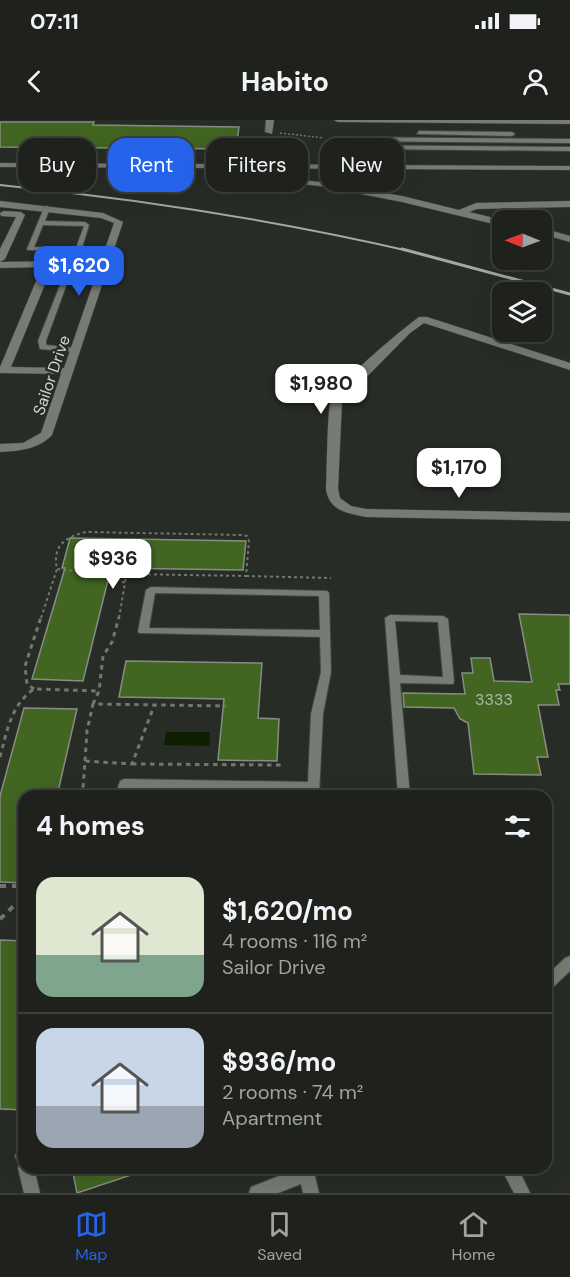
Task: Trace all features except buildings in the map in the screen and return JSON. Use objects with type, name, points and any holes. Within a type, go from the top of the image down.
[{"type":"street","points":[[270,120],[271,132]]},
{"type":"street","points":[[338,120],[570,122]]},
{"type":"street","points":[[0,165],[206,167]]},
{"type":"street","points":[[404,166],[570,168]]},
{"type":"street","points":[[308,183],[402,199],[492,221]]},
{"type":"street","name":"Sailor Drive","points":[[0,204],[103,216],[119,222],[46,435],[35,444],[22,448],[0,448]]},
{"type":"street","points":[[460,213],[476,206],[570,204]]},
{"type":"street","points":[[0,214],[21,215],[0,259]]},
{"type":"street","points":[[552,234],[570,239]]},
{"type":"street","points":[[0,265],[74,264],[79,250]]},
{"type":"street","points":[[48,265],[2,370],[68,371]]},
{"type":"street","points":[[570,367],[423,319],[345,389],[336,402],[332,489],[334,500],[347,509],[366,513],[570,517]]},
{"type":"lane","points":[[334,138],[335,133],[339,132],[570,134]]},
{"type":"lane","points":[[404,140],[570,141]]},
{"type":"lane","points":[[404,148],[570,149]]},
{"type":"lane","points":[[41,223],[85,224],[87,226],[79,250],[30,249],[47,208]]},
{"type":"lane","points":[[74,264],[67,275],[42,342],[43,347],[50,349],[75,350]]},
{"type":"lane","points":[[313,790],[317,714],[326,672],[324,593],[151,590],[142,631],[325,634]]},
{"type":"lane","points":[[395,680],[449,681],[443,619],[390,618],[404,790]]},
{"type":"lane","points":[[122,790],[124,784],[266,790]]},
{"type":"lane","points":[[552,979],[570,962]]},
{"type":"lane","points":[[27,1174],[32,1193]]},
{"type":"lane","points":[[257,1193],[301,1174]]},
{"type":"lane","points":[[306,1174],[311,1193]]},
{"type":"lane","points":[[512,1174],[522,1193]]},
{"type":"path","points":[[270,138],[271,132],[325,138]]},
{"type":"path","points":[[34,689],[27,684],[25,666],[57,569],[55,562],[61,540],[68,535],[86,532],[247,536],[249,541],[246,576]]},
{"type":"path","points":[[57,569],[108,575],[331,578]]},
{"type":"path","points":[[82,790],[87,731],[93,704],[99,691],[103,656],[111,649],[115,634],[126,574]]},
{"type":"path","points":[[108,575],[125,583]]},
{"type":"path","points":[[0,757],[12,713],[25,693],[34,689],[99,691]]},
{"type":"path","points":[[93,704],[226,706]]},
{"type":"path","points":[[132,764],[154,705]]},
{"type":"path","points":[[85,762],[281,765]]},
{"type":"path","points":[[0,886],[18,886]]},
{"type":"path","points":[[0,919],[18,902]]},
{"type":"shaded area","points":[[166,732],[210,732],[209,746],[164,745]]},
{"type":"railway","points":[[0,185],[206,212],[409,251]]},
{"type":"railway","points":[[402,249],[570,294]]}]
